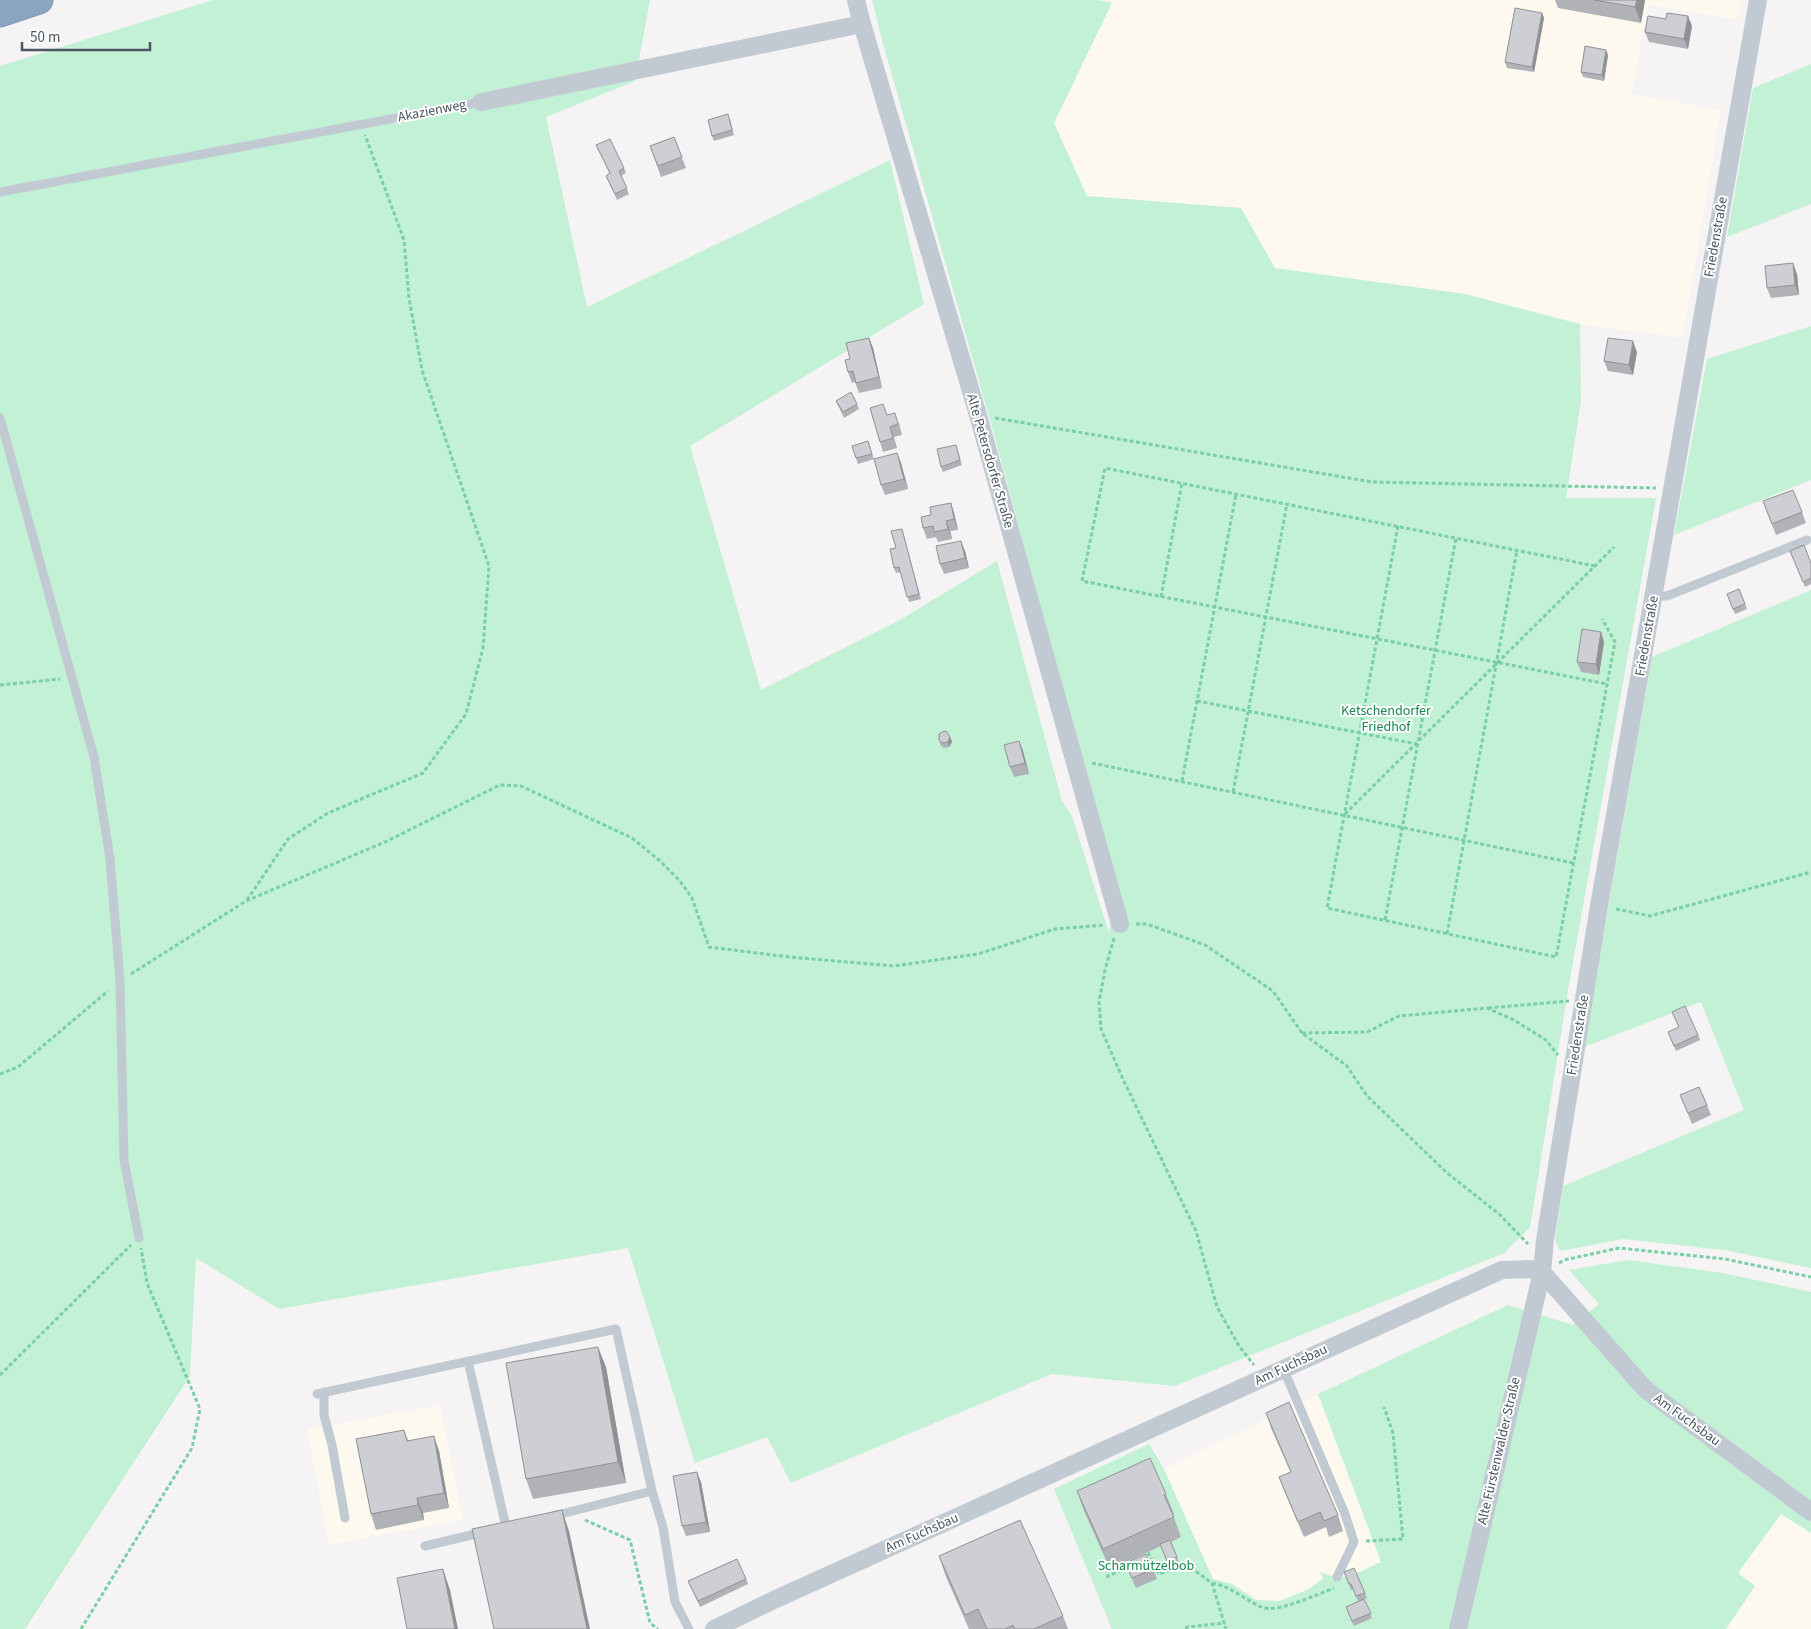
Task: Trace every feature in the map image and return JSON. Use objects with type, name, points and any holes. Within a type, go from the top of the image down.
[{"type":"highway","points":[[0,13],[39,0]]},
{"type":"street","name":"Alte Petersdorfer Straße","points":[[856,0],[978,415],[1120,924]]},
{"type":"street","name":"Friedenstraße","points":[[1542,1272],[1545,1240],[1599,906],[1758,0]]},
{"type":"street","name":"Akazienweg","points":[[481,102],[862,24]]},
{"type":"street","name":"Am Fuchsbau","points":[[714,1629],[733,1624],[776,1599],[1502,1270],[1530,1269],[1542,1272],[1645,1389],[1811,1512]]},
{"type":"street","name":"Alte Fürstenwalder Straße","points":[[1458,1629],[1542,1272]]},
{"type":"lane","name":"Akazienweg","points":[[0,192],[481,102]]},
{"type":"lane","points":[[0,418],[94,757],[110,858],[120,981],[124,1160],[139,1238]]},
{"type":"lane","points":[[1654,596],[1667,596],[1807,540]]},
{"type":"lane","points":[[345,1518],[332,1445],[320,1393],[616,1329],[652,1491],[663,1527],[675,1602],[688,1629]]},
{"type":"lane","points":[[425,1546],[510,1526],[468,1361]]},
{"type":"lane","points":[[1283,1368],[1345,1514],[1354,1542],[1337,1577]]},
{"type":"lane","points":[[541,1519],[652,1491]]},
{"type":"path","points":[[246,901],[288,839],[328,813],[423,773],[466,714],[484,648],[489,566],[422,370],[409,298],[404,240],[360,124]]},
{"type":"path","points":[[978,415],[1372,482],[1672,489]]},
{"type":"path","points":[[1596,566],[1105,468],[1082,581],[1607,684]]},
{"type":"path","points":[[1161,597],[1182,483]]},
{"type":"path","points":[[1182,781],[1236,494]]},
{"type":"path","points":[[1234,792],[1287,504]]},
{"type":"path","points":[[1398,526],[1327,908],[1556,957],[1615,642],[1602,619]]},
{"type":"path","points":[[1384,920],[1456,538]]},
{"type":"path","points":[[1344,815],[1614,547]]},
{"type":"path","points":[[1447,934],[1517,550]]},
{"type":"path","points":[[0,685],[61,679]]},
{"type":"path","points":[[1197,701],[1417,744]]},
{"type":"path","points":[[1073,758],[1574,863]]},
{"type":"path","points":[[0,1074],[18,1067],[120,981],[246,901],[385,842],[500,785],[521,786],[632,838],[659,860],[680,881],[692,898],[709,947],[789,957],[894,966],[978,954],[1055,929],[1120,924],[1147,924],[1205,945],[1273,991],[1302,1033],[1348,1066],[1367,1096],[1446,1172],[1499,1214],[1529,1245],[1542,1272],[1564,1260],[1619,1248],[1725,1258],[1811,1277]]},
{"type":"path","points":[[1599,906],[1650,916],[1811,872]]},
{"type":"path","points":[[1120,924],[1112,942],[1099,1002],[1101,1030],[1196,1231],[1217,1307],[1239,1346],[1264,1378]]},
{"type":"path","points":[[1302,1033],[1366,1032],[1399,1016],[1584,1000]]},
{"type":"path","points":[[1487,1008],[1514,1020],[1546,1040],[1572,1071]]},
{"type":"path","points":[[0,1375],[139,1238]]},
{"type":"path","points":[[81,1629],[192,1448],[200,1409],[147,1283],[139,1238]]},
{"type":"path","points":[[1354,1542],[1403,1539],[1393,1433],[1384,1407]]},
{"type":"path","points":[[567,1513],[630,1540],[650,1623],[658,1629]]},
{"type":"path","points":[[1148,1552],[1159,1574],[1187,1565],[1212,1583],[1230,1589],[1263,1608],[1276,1608],[1336,1588],[1337,1577]]},
{"type":"path","points":[[1142,1561],[1150,1556]]},
{"type":"path","points":[[1106,1577],[1133,1565]]},
{"type":"path","points":[[1212,1583],[1226,1629]]},
{"type":"path","points":[[1186,1629],[1187,1627],[1225,1624]]},
{"type":"shaded area","points":[[1113,0],[1742,0],[1738,20],[1648,5],[1632,94],[1721,110],[1683,338],[1580,324],[1275,268],[1241,208],[1087,196],[1054,123]]},
{"type":"shaded area","points":[[1318,1394],[1406,1629],[1234,1629],[1164,1469]]},
{"type":"shaded area","points":[[440,1405],[463,1520],[329,1545],[307,1429]]},
{"type":"shaded area","points":[[1781,1514],[1811,1533],[1811,1629],[1726,1629],[1755,1586],[1738,1573]]},
{"type":"green space","name":"Ketschendorfer Friedhof","points":[[213,0],[650,0],[635,81],[546,117],[587,307],[890,160],[924,304],[690,446],[761,690],[900,620],[997,561],[1062,801],[1072,816],[1109,933],[1116,889],[992,427],[872,0],[1098,0],[1112,3],[1054,123],[1087,196],[1241,208],[1275,268],[1465,294],[1580,324],[1581,401],[1566,498],[1656,498],[1568,990],[1530,1228],[1504,1253],[1175,1386],[1052,1374],[791,1483],[767,1437],[695,1463],[628,1248],[279,1309],[196,1258],[190,1376],[25,1629],[0,1629],[0,66]]},
{"type":"green space","points":[[1811,64],[1811,204],[1727,237],[1753,88]]},
{"type":"green space","points":[[1811,326],[1811,480],[1674,535],[1707,359]]},
{"type":"green space","points":[[1811,590],[1811,1268],[1724,1250],[1623,1239],[1560,1251],[1555,1240],[1563,1186],[1744,1110],[1701,1002],[1584,1047],[1652,657]]},
{"type":"green space","name":"Scharmützelbob","points":[[1628,1260],[1723,1273],[1811,1292],[1811,1533],[1781,1514],[1738,1573],[1755,1586],[1726,1629],[1112,1629],[1054,1489],[1149,1444],[1164,1469],[1213,1579],[1232,1584],[1256,1600],[1279,1601],[1307,1590],[1323,1579],[1320,1572],[1340,1577],[1356,1574],[1381,1562],[1318,1394],[1508,1305],[1573,1325],[1599,1304],[1569,1270]]},
{"type":"building","points":[[1594,0],[1637,0],[1635,7]]},
{"type":"building","points":[[1515,8],[1542,13],[1532,67],[1505,62]]},
{"type":"building","points":[[1667,13],[1688,16],[1684,39],[1645,32],[1648,16],[1666,19]]},
{"type":"building","points":[[1585,46],[1606,50],[1602,75],[1581,72]]},
{"type":"building","points":[[728,114],[732,130],[712,136],[708,120]]},
{"type":"building","points":[[674,137],[682,157],[658,166],[650,146]]},
{"type":"building","points":[[610,139],[624,168],[619,171],[627,188],[615,194],[606,176],[610,173],[596,145]]},
{"type":"building","points":[[1793,263],[1795,285],[1767,288],[1765,266]]},
{"type":"building","points":[[869,338],[879,377],[856,383],[853,371],[848,372],[845,360],[850,359],[846,343]]},
{"type":"building","points":[[1608,338],[1633,341],[1629,365],[1604,361]]},
{"type":"building","points":[[851,392],[857,404],[843,412],[836,401]]},
{"type":"building","points":[[883,404],[887,415],[895,413],[898,424],[890,427],[893,438],[880,442],[870,408]]},
{"type":"building","points":[[868,441],[872,454],[856,458],[852,446]]},
{"type":"building","points":[[956,445],[960,460],[941,467],[937,449]]},
{"type":"building","points":[[897,453],[904,479],[881,485],[874,459]]},
{"type":"building","points":[[1793,490],[1802,512],[1772,524],[1763,501]]},
{"type":"building","points":[[951,503],[954,519],[946,521],[948,529],[934,532],[933,526],[923,528],[921,517],[931,515],[930,507]]},
{"type":"building","points":[[902,529],[919,594],[907,597],[899,567],[894,568],[890,549],[896,548],[891,531]]},
{"type":"building","points":[[961,541],[965,558],[940,564],[936,546]]},
{"type":"building","points":[[1804,545],[1811,563],[1811,578],[1803,582],[1790,551]]},
{"type":"building","points":[[1739,589],[1745,604],[1733,609],[1727,594]]},
{"type":"building","points":[[1582,629],[1601,632],[1596,664],[1577,662]]},
{"type":"building","points":[[946,731],[950,737],[948,742],[942,743],[939,740],[939,734]]},
{"type":"building","points":[[1019,741],[1025,763],[1010,767],[1004,745]]},
{"type":"building","points":[[1685,1006],[1698,1035],[1674,1046],[1668,1032],[1679,1027],[1672,1012]]},
{"type":"building","points":[[1699,1087],[1707,1105],[1688,1113],[1680,1095]]},
{"type":"building","points":[[598,1347],[618,1462],[526,1479],[506,1363]]},
{"type":"building","points":[[1289,1402],[1338,1515],[1324,1521],[1320,1512],[1298,1522],[1279,1477],[1291,1472],[1266,1413]]},
{"type":"building","points":[[404,1430],[407,1441],[434,1436],[444,1493],[417,1498],[418,1505],[371,1514],[356,1439]]},
{"type":"building","points":[[1150,1458],[1174,1517],[1103,1549],[1077,1491]]},
{"type":"building","points":[[697,1472],[706,1522],[682,1526],[673,1476]]},
{"type":"building","points":[[562,1510],[587,1629],[494,1629],[472,1529]]},
{"type":"building","points":[[1020,1520],[1063,1616],[1034,1629],[1015,1629],[1013,1625],[1005,1629],[987,1629],[978,1609],[965,1615],[939,1556]]},
{"type":"building","points":[[1170,1540],[1177,1557],[1167,1561],[1160,1544]]},
{"type":"building","points":[[1146,1554],[1153,1569],[1132,1578],[1125,1563]]},
{"type":"building","points":[[737,1559],[746,1579],[698,1601],[688,1581]]},
{"type":"building","points":[[1354,1568],[1365,1593],[1356,1596],[1344,1572]]},
{"type":"building","points":[[443,1569],[455,1629],[407,1629],[397,1578]]},
{"type":"building","points":[[1364,1599],[1371,1613],[1352,1621],[1346,1607]]}]
